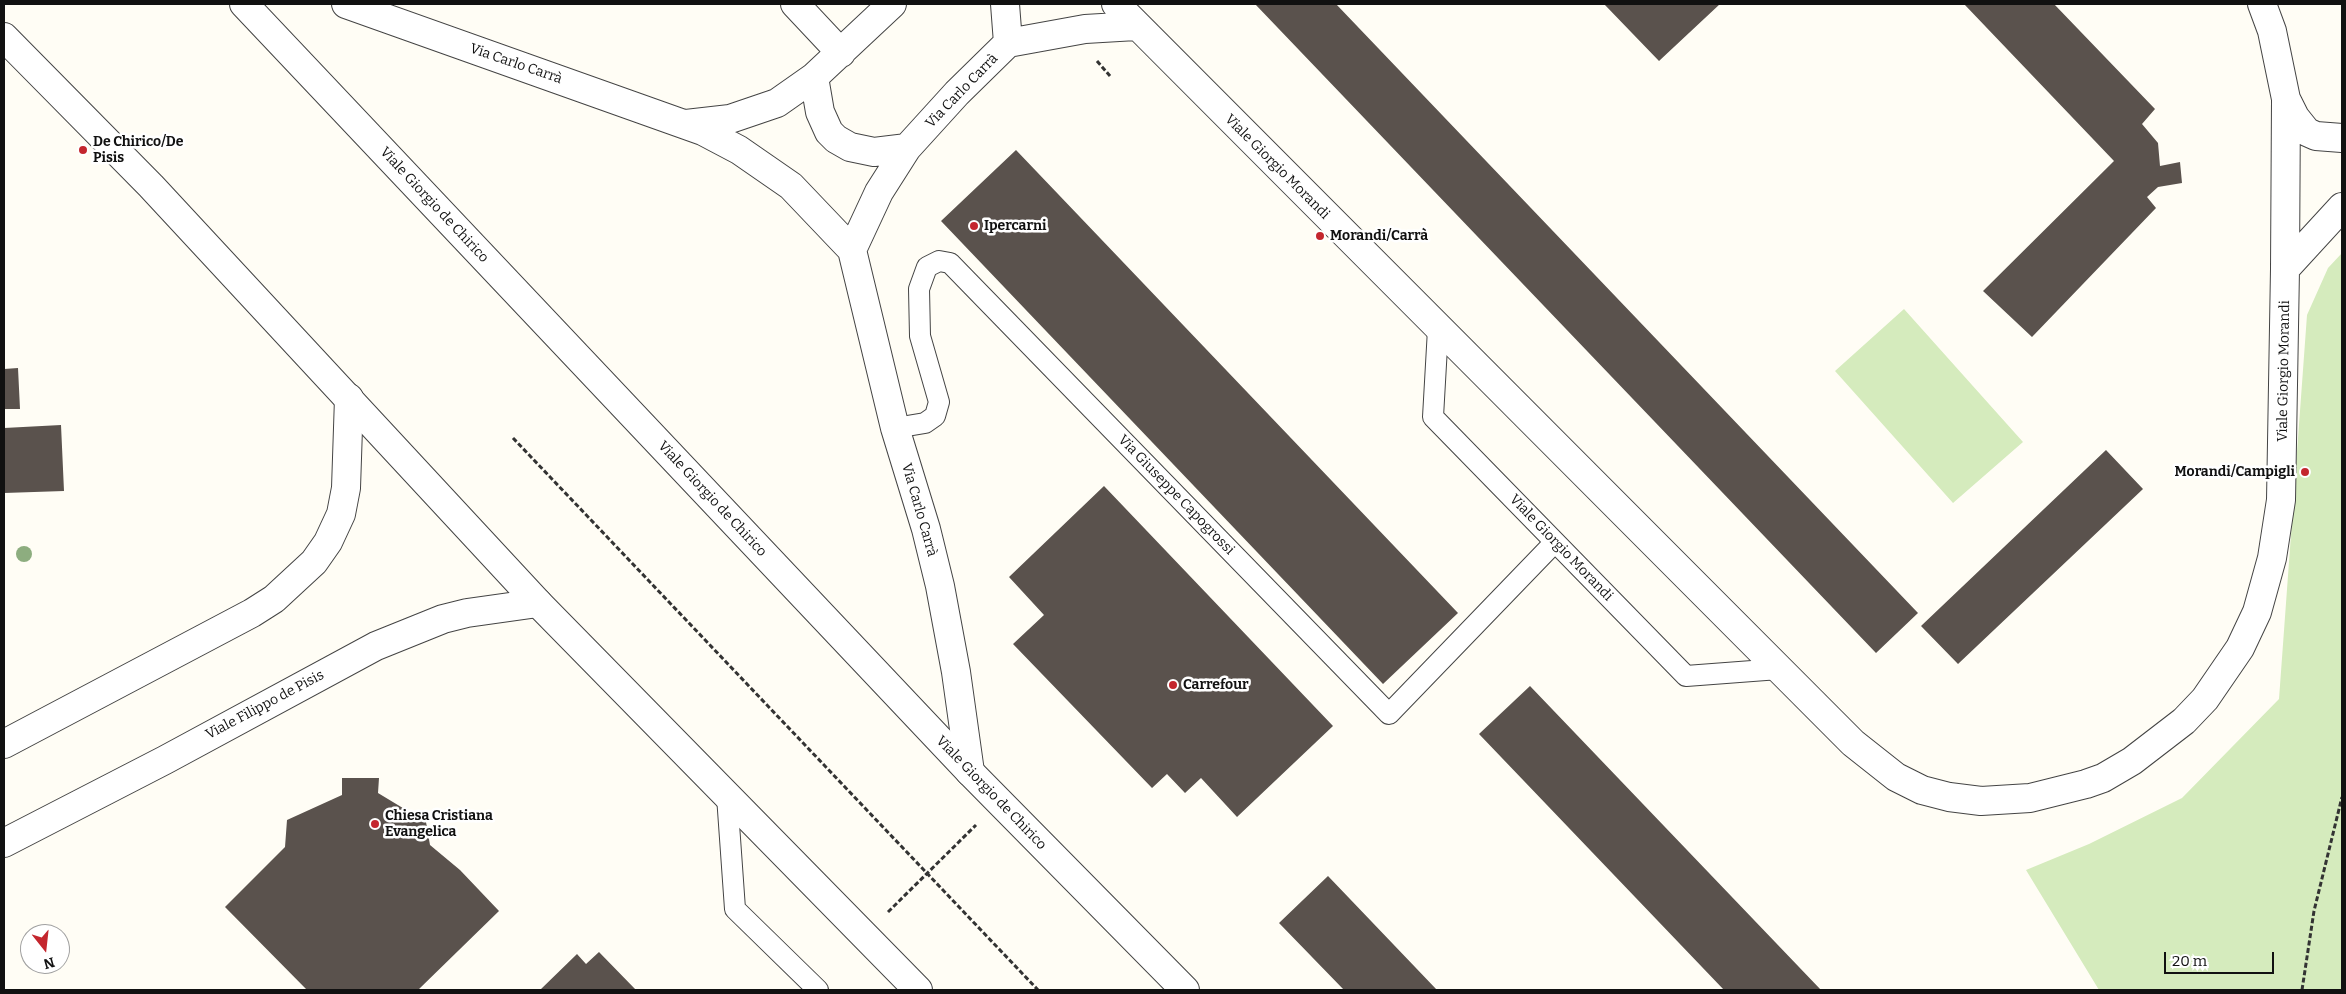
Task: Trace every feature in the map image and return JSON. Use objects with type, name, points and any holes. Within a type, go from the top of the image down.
[{"type":"street","name":"Viale Giorgio de Chirico","points":[[244,4],[970,772],[1185,990]]},
{"type":"street","name":"Via Carlo Carrà","points":[[346,4],[686,124],[739,150],[791,186],[852,250],[896,428],[926,529],[940,586],[956,672],[970,772]]},
{"type":"street","points":[[795,4],[841,53]]},
{"type":"street","name":"Via Carlo Carrà","points":[[686,124],[730,119],[762,110],[783,98],[814,77],[892,4]]},
{"type":"street","points":[[1005,4],[1008,43]]},
{"type":"street","name":"Viale Giorgio Morandi","points":[[1116,4],[1438,329],[1779,669],[1872,759],[1922,790],[1981,802],[2011,800],[2086,784],[2118,770],[2159,742],[2196,710],[2214,687],[2250,629],[2268,579],[2279,521],[2282,492],[2286,100],[2272,31],[2262,4]]},
{"type":"street","name":"Via Carlo Carrà","points":[[852,250],[879,192],[907,148],[957,93],[1008,43],[1086,29],[1136,26]]},
{"type":"street","points":[[4,37],[151,186],[538,603],[918,990]]},
{"type":"street","points":[[814,77],[820,112],[829,132],[836,139],[861,151],[874,152],[907,148]]},
{"type":"street","points":[[2286,100],[2298,122],[2307,132],[2316,136],[2342,138]]},
{"type":"street","points":[[2285,269],[2342,206]]},
{"type":"street","points":[[4,744],[252,613],[274,599],[309,567],[328,542],[341,514],[346,488],[349,398]]},
{"type":"street","name":"Viale Filippo de Pisis","points":[[4,843],[165,760],[376,646],[443,618],[538,603]]},
{"type":"lane","name":"Via Giuseppe Capogrossi","points":[[896,428],[926,423],[935,416],[939,402],[920,336],[919,289],[927,267],[939,261],[950,263],[1389,714],[1555,542]]},
{"type":"lane","name":"Viale Giorgio Morandi","points":[[1438,329],[1433,417],[1686,676],[1779,669]]},
{"type":"lane","points":[[728,796],[735,909],[818,990]]},
{"type":"path","points":[[513,438],[1038,990]]},
{"type":"path","points":[[2302,990],[2314,911],[2342,797]]},
{"type":"path","points":[[864,935],[1000,802]]},
{"type":"green space","points":[[2342,253],[2342,990],[2099,990],[2026,870],[2089,844],[2182,798],[2279,699],[2307,315],[2328,268]]},
{"type":"green space","points":[[1904,309],[2023,442],[1953,503],[1835,371]]},
{"type":"building","points":[[1255,4],[1336,4],[1918,613],[1876,653]]},
{"type":"building","points":[[1604,4],[1720,4],[1659,61]]},
{"type":"building","points":[[1964,4],[2054,4],[2155,109],[2142,124],[2158,143],[2160,166],[2180,162],[2182,183],[2158,187],[2147,197],[2156,208],[2032,337],[1983,291],[2114,161]]},
{"type":"building","points":[[1016,150],[1458,613],[1383,684],[941,221]]},
{"type":"building","points":[[18,368],[20,409],[4,409],[4,369]]},
{"type":"building","points":[[61,425],[64,491],[4,493],[4,428]]},
{"type":"building","points":[[2106,450],[2143,489],[1958,664],[1921,626]]},
{"type":"building","name":"Carrefour","points":[[1104,486],[1333,726],[1237,817],[1201,778],[1185,793],[1167,774],[1152,788],[1013,644],[1044,615],[1009,577]]},
{"type":"building","points":[[1530,686],[1821,990],[1724,990],[1479,734]]},
{"type":"building","points":[[342,778],[379,778],[378,793],[426,822],[430,845],[460,870],[499,911],[418,990],[307,990],[225,907],[285,847],[287,820],[342,795]]},
{"type":"building","points":[[1328,876],[1437,990],[1344,990],[1279,923]]},
{"type":"building","points":[[599,952],[636,990],[540,990],[577,954],[586,964]]},
{"type":"place","name":"De Chirico/De Pisis","points":[[83,150]]},
{"type":"place","name":"Ipercarni","points":[[974,226]]},
{"type":"place","name":"Morandi/Carrà","points":[[1320,236]]},
{"type":"place","name":"Morandi/Campigli","points":[[2305,472]]},
{"type":"place","name":"Carrefour","points":[[1173,685]]},
{"type":"place","name":"Chiesa Cristiana Evangelica","points":[[375,824]]}]
